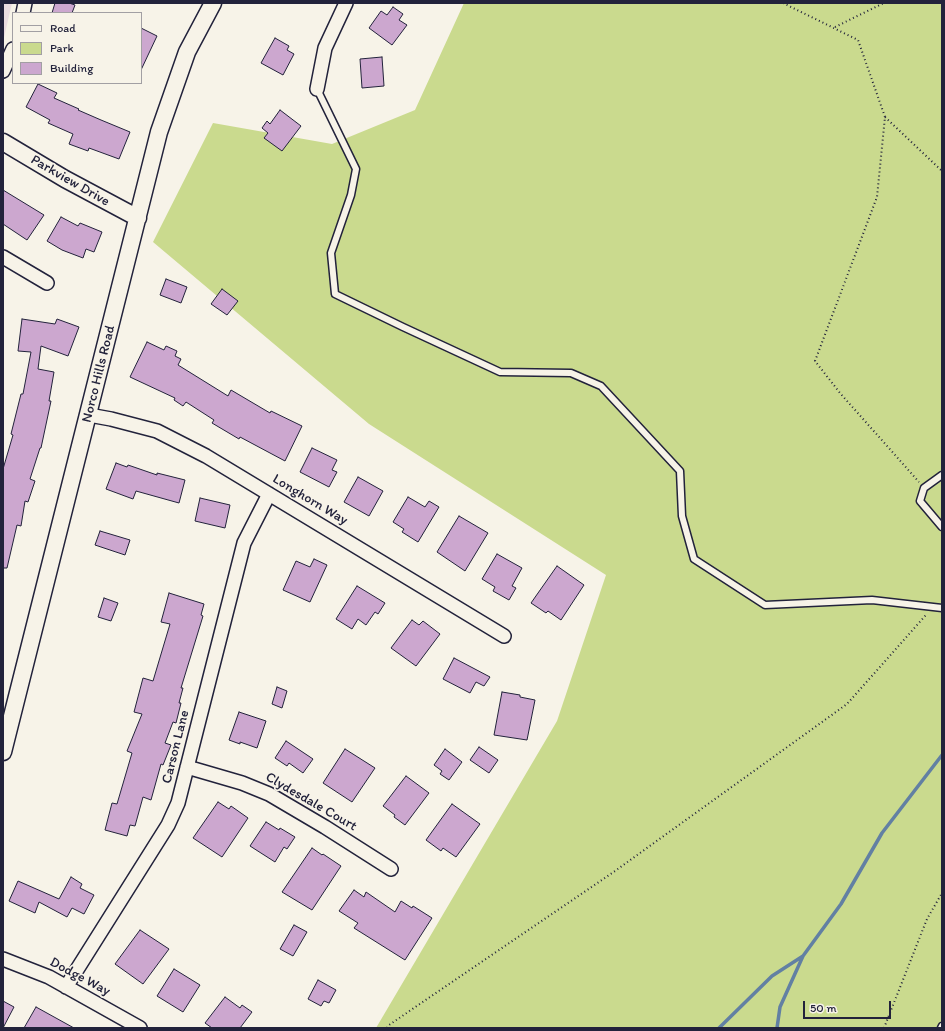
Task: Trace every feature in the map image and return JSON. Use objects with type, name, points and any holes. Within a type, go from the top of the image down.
[{"type":"street","name":"Norco Hills Road","points":[[3,752],[159,132],[184,59],[213,3]]},
{"type":"street","points":[[317,89],[325,48],[346,3]]},
{"type":"street","points":[[3,71],[10,53]]},
{"type":"street","name":"Parkview Drive","points":[[3,142],[65,179],[138,218]]},
{"type":"street","points":[[3,257],[46,283]]},
{"type":"street","name":"Longhorn Way","points":[[89,415],[157,431],[206,456],[504,636]]},
{"type":"street","name":"Carson Lane","points":[[66,987],[168,825],[178,803],[244,543],[269,494]]},
{"type":"street","name":"Clydesdale Court","points":[[187,767],[242,783],[270,794],[391,869]]},
{"type":"street","name":"Dodge Way","points":[[3,959],[49,977],[140,1028]]},
{"type":"lane","points":[[317,89],[356,168],[351,195],[331,253],[334,294],[403,328],[500,372],[571,373],[601,386],[680,471],[682,516],[694,559],[765,605],[872,600],[942,608]]},
{"type":"lane","points":[[942,475],[924,488],[920,501],[942,527]]},
{"type":"path","points":[[784,3],[858,40],[885,117],[877,197],[815,361],[840,392],[924,488]]},
{"type":"path","points":[[834,28],[884,3]]},
{"type":"path","points":[[885,117],[942,171]]},
{"type":"path","points":[[387,1028],[395,1021],[615,871],[847,704],[934,606]]},
{"type":"path","points":[[884,1028],[927,919],[942,893]]},
{"type":"shaded area","points":[[3,3],[12,3],[3,42]]},
{"type":"green space","points":[[464,3],[942,3],[942,1028],[376,1028],[557,721],[606,575],[369,424],[153,242],[213,123],[332,144],[415,110]]},
{"type":"building","points":[[55,3],[69,3],[75,5],[72,12],[52,12]]},
{"type":"building","points":[[393,7],[403,14],[399,20],[407,25],[392,45],[369,28],[381,11],[387,15]]},
{"type":"building","points":[[142,28],[157,36],[142,68]]},
{"type":"building","points":[[275,38],[289,46],[287,50],[294,54],[283,75],[261,63]]},
{"type":"building","points":[[382,57],[384,86],[362,88],[360,59]]},
{"type":"building","points":[[38,84],[57,93],[54,98],[130,132],[119,159],[89,148],[88,151],[69,144],[73,134],[48,123],[50,120],[26,107]]},
{"type":"building","points":[[280,110],[301,126],[282,151],[264,138],[268,133],[262,128],[267,121],[270,124]]},
{"type":"building","points":[[3,190],[44,215],[27,240],[3,224]]},
{"type":"building","points":[[61,217],[78,226],[80,223],[102,232],[94,252],[86,249],[83,258],[62,250],[47,241]]},
{"type":"building","points":[[166,279],[187,287],[181,303],[160,295]]},
{"type":"building","points":[[222,289],[238,301],[227,315],[211,304]]},
{"type":"building","points":[[22,319],[55,324],[57,319],[79,327],[68,356],[41,346],[38,369],[54,372],[49,401],[51,401],[41,448],[30,479],[35,481],[28,502],[25,501],[21,526],[17,525],[7,568],[3,568],[3,469],[13,435],[11,434],[21,394],[23,394],[31,352],[18,351]]},
{"type":"building","points":[[147,342],[164,350],[166,346],[177,351],[175,356],[181,359],[178,365],[228,396],[231,390],[270,413],[271,411],[302,426],[285,461],[240,437],[239,439],[212,423],[214,420],[186,402],[183,406],[174,400],[175,398],[130,377]]},
{"type":"building","points":[[312,448],[337,460],[332,470],[337,472],[329,487],[300,472]]},
{"type":"building","points":[[116,463],[127,467],[128,465],[157,475],[157,473],[185,480],[179,503],[136,491],[133,499],[106,489]]},
{"type":"building","points":[[358,477],[383,491],[369,516],[344,502]]},
{"type":"building","points":[[408,497],[425,507],[429,501],[439,507],[418,542],[402,532],[404,529],[393,522]]},
{"type":"building","points":[[200,498],[230,505],[225,528],[195,521]]},
{"type":"building","points":[[459,516],[488,533],[465,571],[437,552]]},
{"type":"building","points":[[100,531],[130,540],[125,555],[95,545]]},
{"type":"building","points":[[497,554],[522,568],[512,586],[516,588],[509,600],[493,591],[495,587],[482,579]]},
{"type":"building","points":[[314,559],[327,565],[310,602],[283,590],[296,561],[310,567]]},
{"type":"building","points":[[557,566],[584,585],[561,620],[548,611],[546,613],[531,603]]},
{"type":"building","points":[[357,586],[385,603],[378,614],[375,612],[366,625],[358,619],[352,629],[336,619]]},
{"type":"building","points":[[169,593],[204,604],[201,615],[203,616],[181,688],[183,688],[179,703],[181,703],[176,723],[173,722],[165,743],[171,745],[163,765],[161,764],[151,800],[143,797],[135,826],[130,825],[127,836],[105,830],[112,803],[117,804],[132,753],[127,751],[142,714],[134,712],[143,678],[153,681],[170,624],[161,622]]},
{"type":"building","points":[[104,598],[118,603],[111,621],[98,617]]},
{"type":"building","points":[[412,620],[419,625],[423,621],[440,634],[416,666],[391,648]]},
{"type":"building","points":[[454,658],[490,677],[484,686],[476,682],[470,693],[443,679]]},
{"type":"building","points":[[277,687],[287,691],[282,708],[272,704]]},
{"type":"building","points":[[502,692],[520,695],[520,697],[535,700],[527,740],[494,735]]},
{"type":"building","points":[[239,712],[266,721],[257,748],[229,740]]},
{"type":"building","points":[[286,741],[313,759],[303,773],[289,763],[287,766],[275,758]]},
{"type":"building","points":[[479,747],[498,760],[489,773],[470,760]]},
{"type":"building","points":[[345,749],[375,768],[352,802],[323,783]]},
{"type":"building","points":[[445,749],[462,762],[449,780],[440,774],[442,771],[434,765]]},
{"type":"building","points":[[406,776],[429,793],[405,825],[383,806]]},
{"type":"building","points":[[218,802],[229,809],[231,806],[248,818],[222,857],[193,838]]},
{"type":"building","points":[[452,804],[480,824],[456,857],[443,848],[441,851],[426,840]]},
{"type":"building","points":[[266,822],[295,837],[287,849],[284,847],[275,862],[250,846]]},
{"type":"building","points":[[312,848],[341,866],[312,910],[282,892]]},
{"type":"building","points":[[71,877],[82,884],[80,888],[94,895],[84,914],[72,908],[67,917],[39,902],[35,913],[9,901],[18,881],[59,899]]},
{"type":"building","points":[[354,890],[364,897],[366,892],[395,912],[401,901],[412,908],[413,906],[432,918],[405,960],[354,928],[358,923],[339,911]]},
{"type":"building","points":[[294,925],[307,932],[293,956],[280,949]]},
{"type":"building","points":[[140,930],[169,949],[143,984],[115,964]]},
{"type":"building","points":[[174,969],[200,985],[183,1012],[157,996]]},
{"type":"building","points":[[318,980],[336,990],[329,1003],[324,1001],[321,1006],[308,999]]},
{"type":"building","points":[[225,997],[240,1008],[242,1005],[252,1012],[240,1028],[212,1028],[205,1023]]},
{"type":"building","points":[[3,1001],[14,1007],[3,1028]]},
{"type":"building","points":[[36,1007],[74,1028],[24,1028]]},
{"type":"waterway","points":[[777,1028],[780,1007],[803,956],[841,904],[882,833],[942,755]]},
{"type":"waterway","points":[[719,1028],[772,976],[803,956]]}]
